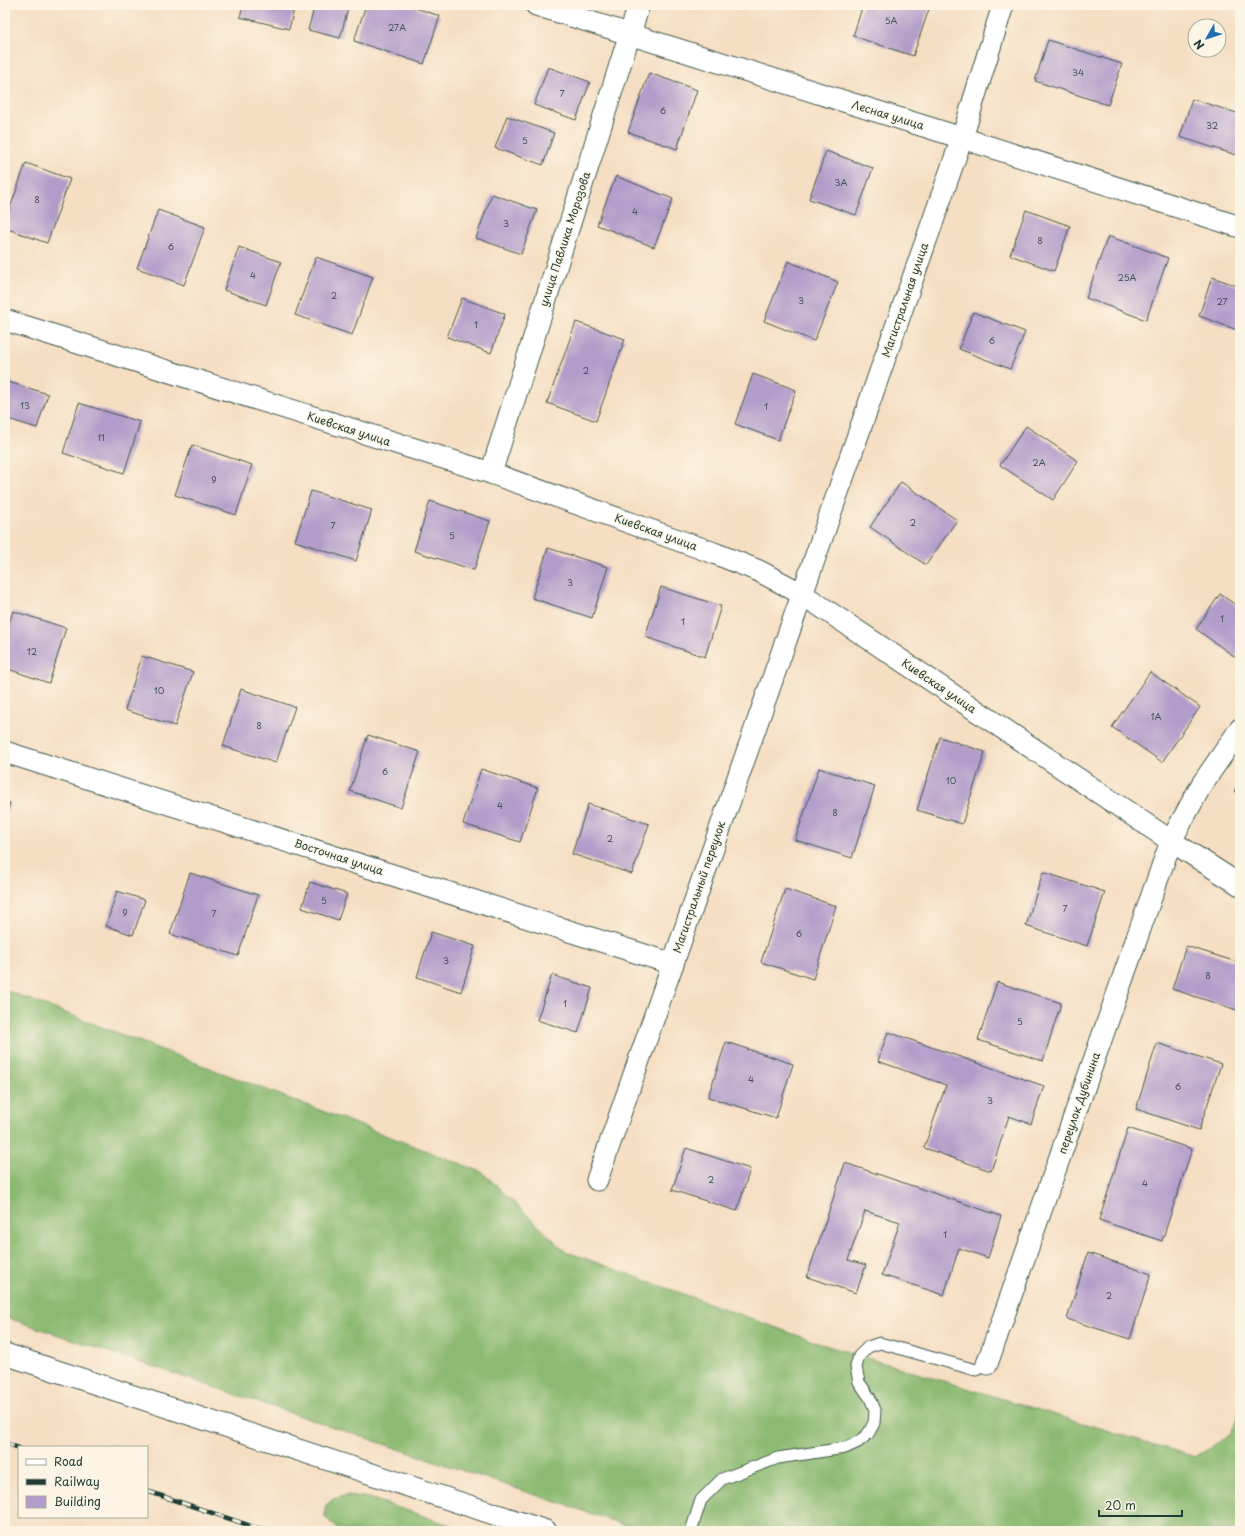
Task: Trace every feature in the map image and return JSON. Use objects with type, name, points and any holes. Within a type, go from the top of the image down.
[{"type":"street","name":"Лесная улица","points":[[536,5],[962,138],[1240,227]]},
{"type":"street","name":"улица Павлика Морозова","points":[[491,473],[639,5]]},
{"type":"street","name":"Магистральная улица","points":[[802,594],[962,138],[1003,5]]},
{"type":"street","name":"Киевская улица","points":[[5,320],[491,473],[714,553],[759,572],[802,594],[1171,842],[1240,885]]},
{"type":"street","name":"Магистральный переулок","points":[[597,1180],[802,594]]},
{"type":"street","name":"переулок Дубинина","points":[[987,1364],[1171,842],[1202,784],[1240,729]]},
{"type":"street","name":"Восточная улица","points":[[5,752],[673,964]]},
{"type":"street","points":[[5,1354],[546,1531]]},
{"type":"lane","points":[[691,1531],[701,1500],[722,1479],[778,1458],[845,1448],[858,1442],[868,1434],[874,1423],[875,1410],[870,1398],[859,1382],[856,1367],[859,1356],[868,1347],[880,1343],[976,1370],[987,1364]]},
{"type":"green space","points":[[5,990],[482,1172],[565,1251],[821,1344],[1195,1457],[1231,1434],[1240,1409],[1240,1531],[643,1531],[5,1317]]},
{"type":"green space","points":[[348,1495],[369,1498],[468,1531],[344,1531],[337,1528],[325,1517],[325,1506],[333,1499]]},
{"type":"building","points":[[243,5],[295,5],[289,29],[240,17]]},
{"type":"building","points":[[315,5],[349,5],[340,38],[308,30]]},
{"type":"building","points":[[366,5],[406,5],[440,16],[424,64],[354,41]]},
{"type":"building","points":[[863,5],[930,6],[913,56],[853,36]]},
{"type":"building","points":[[1048,40],[1122,64],[1108,105],[1035,81]]},
{"type":"building","points":[[548,67],[590,82],[576,120],[534,105]]},
{"type":"building","points":[[649,73],[697,90],[677,149],[628,132]]},
{"type":"building","points":[[1192,99],[1240,114],[1240,143],[1236,155],[1180,137]]},
{"type":"building","points":[[507,116],[554,133],[543,165],[495,148]]},
{"type":"building","points":[[826,151],[873,168],[856,215],[809,199]]},
{"type":"building","points":[[26,163],[70,179],[47,243],[5,228],[5,222]]},
{"type":"building","points":[[616,176],[673,199],[654,247],[597,225]]},
{"type":"building","points":[[492,194],[537,210],[521,254],[476,238]]},
{"type":"building","points":[[158,210],[205,227],[184,285],[137,268]]},
{"type":"building","points":[[1026,210],[1070,226],[1054,271],[1010,255]]},
{"type":"building","points":[[1108,236],[1168,258],[1146,320],[1086,298]]},
{"type":"building","points":[[239,247],[281,262],[266,305],[224,290]]},
{"type":"building","points":[[316,257],[373,277],[352,335],[295,315]]},
{"type":"building","points":[[788,261],[838,282],[814,341],[764,321]]},
{"type":"building","points":[[1212,277],[1240,287],[1240,331],[1199,316]]},
{"type":"building","points":[[462,298],[505,314],[491,353],[447,337]]},
{"type":"building","points":[[973,312],[1025,332],[1010,369],[959,349]]},
{"type":"building","points":[[576,322],[625,339],[596,421],[547,403]]},
{"type":"building","points":[[753,374],[796,390],[778,440],[735,424]]},
{"type":"building","points":[[5,381],[48,394],[37,428],[5,418]]},
{"type":"building","points":[[79,403],[140,422],[124,473],[63,453]]},
{"type":"building","points":[[1026,426],[1078,461],[1053,500],[1000,465]]},
{"type":"building","points":[[192,445],[252,465],[236,515],[175,495]]},
{"type":"building","points":[[901,482],[957,520],[926,565],[870,527]]},
{"type":"building","points":[[311,491],[372,510],[356,561],[295,541]]},
{"type":"building","points":[[430,501],[490,521],[474,570],[414,551]]},
{"type":"building","points":[[548,548],[608,567],[592,618],[532,598]]},
{"type":"building","points":[[661,587],[721,606],[705,657],[645,637]]},
{"type":"building","points":[[1220,594],[1240,608],[1240,651],[1235,657],[1196,629]]},
{"type":"building","points":[[13,611],[66,628],[49,683],[5,668],[5,636]]},
{"type":"building","points":[[142,656],[193,672],[175,726],[125,710]]},
{"type":"building","points":[[1150,672],[1200,707],[1162,762],[1112,727]]},
{"type":"building","points":[[241,689],[295,707],[276,763],[223,746]]},
{"type":"building","points":[[368,735],[420,752],[401,808],[350,791]]},
{"type":"building","points":[[940,737],[985,752],[962,824],[917,810]]},
{"type":"building","points":[[819,768],[875,786],[852,858],[795,840]]},
{"type":"building","points":[[481,769],[538,788],[520,842],[463,824]]},
{"type":"building","points":[[1240,785],[1240,796],[1234,791]]},
{"type":"building","points":[[5,801],[10,803],[5,819]]},
{"type":"building","points":[[588,804],[649,824],[632,874],[572,854]]},
{"type":"building","points":[[1043,872],[1105,892],[1087,946],[1026,926]]},
{"type":"building","points":[[190,873],[258,895],[238,956],[170,934]]},
{"type":"building","points":[[310,882],[347,894],[338,920],[302,908]]},
{"type":"building","points":[[785,889],[836,906],[813,979],[761,962]]},
{"type":"building","points":[[117,891],[145,900],[133,935],[106,926]]},
{"type":"building","points":[[431,932],[475,946],[461,992],[417,977]]},
{"type":"building","points":[[1186,946],[1240,963],[1240,1011],[1172,989]]},
{"type":"building","points":[[552,975],[592,988],[578,1033],[537,1020]]},
{"type":"building","points":[[997,982],[1061,1003],[1043,1061],[978,1040]]},
{"type":"building","points":[[888,1032],[1044,1086],[1031,1124],[1009,1116],[991,1171],[924,1148],[946,1085],[878,1061]]},
{"type":"building","points":[[726,1042],[793,1064],[776,1118],[708,1097]]},
{"type":"building","points":[[1157,1043],[1221,1064],[1199,1130],[1136,1109]]},
{"type":"building","points":[[1128,1128],[1192,1149],[1162,1241],[1099,1220]]},
{"type":"building","points":[[686,1148],[750,1169],[737,1211],[672,1190]]},
{"type":"building","points":[[845,1163],[1001,1216],[988,1258],[959,1248],[944,1295],[882,1275],[900,1222],[865,1211],[848,1260],[866,1265],[856,1293],[807,1277]]},
{"type":"building","points":[[1088,1253],[1151,1274],[1130,1339],[1067,1319]]},
{"type":"railway","points":[[5,1443],[18,1448]]},
{"type":"railway","points":[[148,1491],[266,1531]]}]
